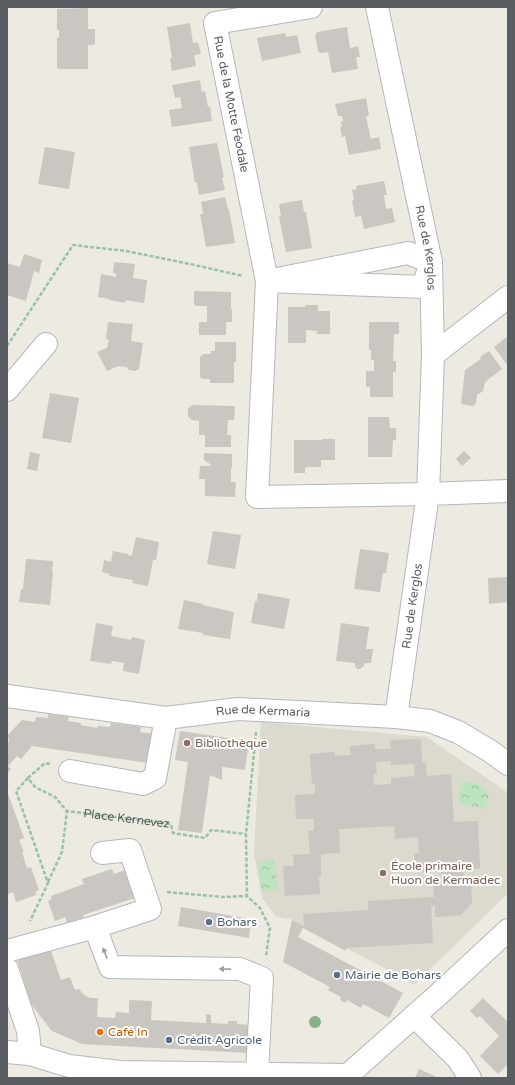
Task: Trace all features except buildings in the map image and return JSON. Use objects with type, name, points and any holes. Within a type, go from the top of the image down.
[{"type":"street","name":"Rue de la Motte Féodale","points":[[311,7],[257,11],[215,23],[267,281],[257,497],[428,494]]},
{"type":"street","name":"Rue de Kerglos","points":[[377,7],[431,262],[433,355],[428,494],[396,717]]},
{"type":"street","points":[[408,253],[431,262],[423,287],[267,281],[408,253]]},
{"type":"street","points":[[433,355],[508,297]]},
{"type":"street","points":[[7,390],[46,344]]},
{"type":"street","points":[[428,494],[508,491]]},
{"type":"street","name":"Rue de Kermaria","points":[[7,696],[166,718],[238,709],[430,720],[458,732],[490,751],[508,764]]},
{"type":"street","points":[[70,771],[143,784],[155,778],[166,718]]},
{"type":"street","points":[[12,950],[95,927],[150,909],[130,850],[102,853]]},
{"type":"street","points":[[95,927],[110,967],[240,969],[262,978],[257,1074]]},
{"type":"street","points":[[7,1052],[30,1054],[70,1072],[119,1075],[257,1074],[349,1076],[508,930]]},
{"type":"street","points":[[7,969],[28,1031],[30,1054]]},
{"type":"street","points":[[414,1016],[458,1059],[470,1078]]},
{"type":"path","points":[[7,346],[73,245],[126,250],[267,281]]},
{"type":"path","points":[[247,896],[246,834],[258,710]]},
{"type":"path","points":[[48,883],[16,791],[28,778],[45,764],[60,764],[70,771]]},
{"type":"path","name":"Place Kernevez","points":[[28,778],[35,787],[55,797],[67,811],[171,824],[173,833],[205,838],[211,830],[246,834]]},
{"type":"path","name":"Place Kernevez","points":[[12,950],[23,936],[62,852],[67,811]]},
{"type":"path","points":[[143,890],[223,897],[247,896],[260,908],[270,928],[262,978]]},
{"type":"shaded area","name":"École primaire Huon de Kermadec","points":[[261,722],[427,737],[508,793],[508,893],[414,985],[290,919],[276,917],[262,898],[254,853]]},
{"type":"green space","points":[[462,781],[478,784],[489,794],[486,809],[458,803]]},
{"type":"green space","points":[[274,860],[278,890],[263,892],[258,861]]},
{"type":"place","name":"Bibliothèque","points":[[187,743]]},
{"type":"place","name":"École primaire Huon de Kermadec","points":[[383,873]]},
{"type":"place","name":"Bohars","points":[[209,922]]},
{"type":"place","name":"Mairie de Bohars","points":[[337,975]]},
{"type":"place","name":"Café In","points":[[100,1032]]},
{"type":"place","name":"Crédit Agricole","points":[[169,1040]]}]
